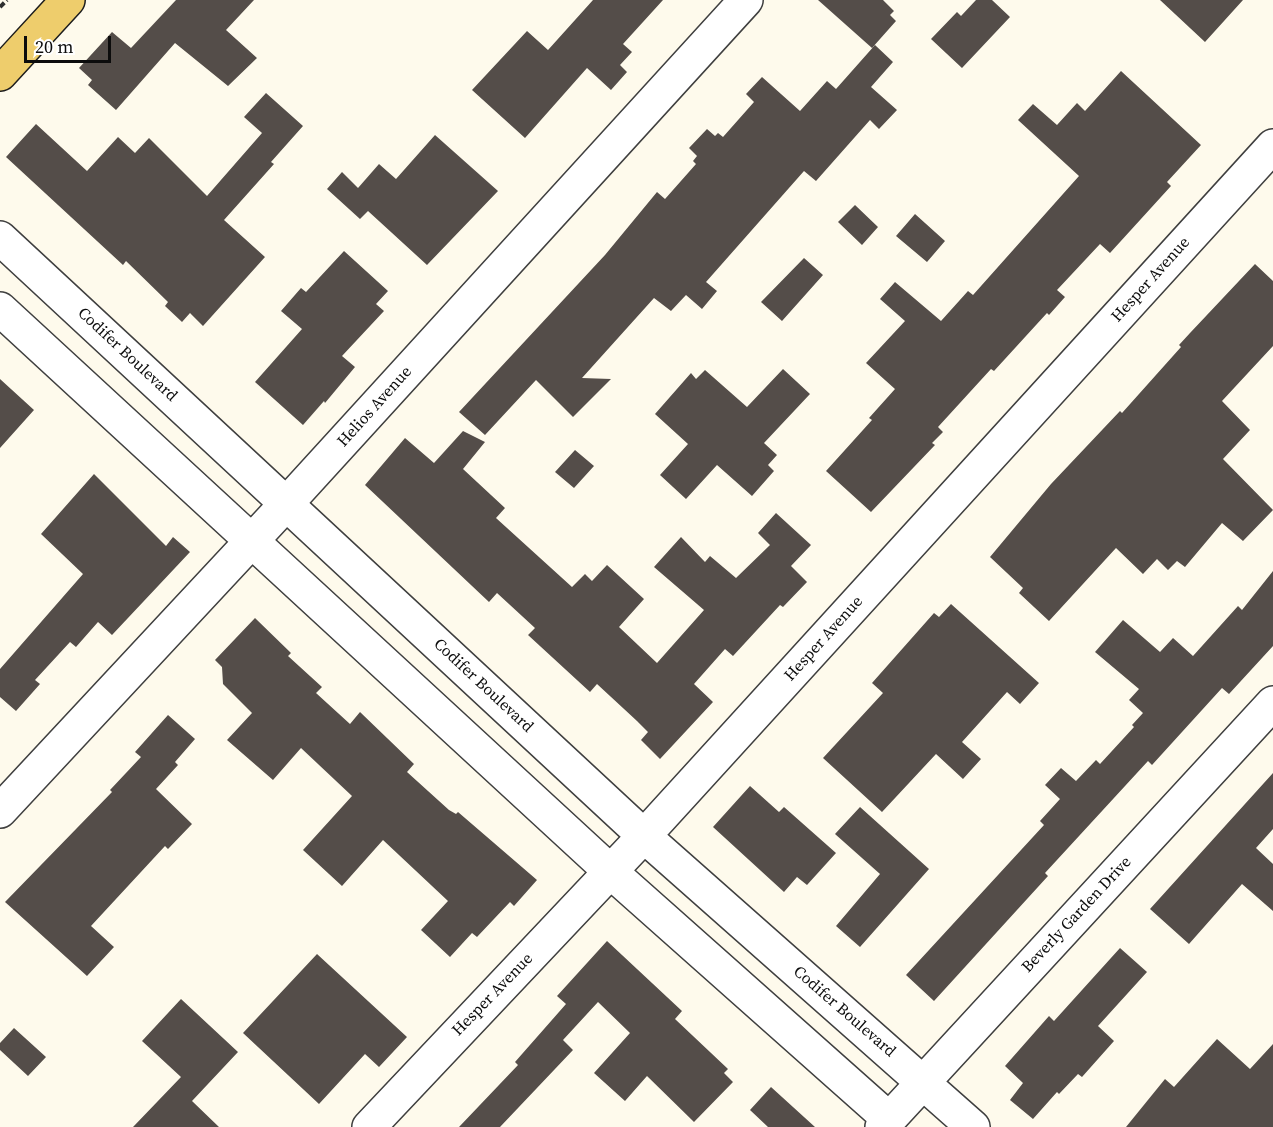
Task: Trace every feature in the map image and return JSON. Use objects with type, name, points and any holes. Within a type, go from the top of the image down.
[{"type":"main road","points":[[0,74],[68,0]]},
{"type":"street","name":"Helios Avenue","points":[[0,811],[287,503],[746,0]]},
{"type":"street","name":"Hesper Avenue","points":[[369,1127],[644,836],[1273,146]]},
{"type":"street","name":"Codifer Boulevard","points":[[0,238],[644,836],[973,1127]]},
{"type":"street","points":[[0,309],[610,872],[886,1123]]},
{"type":"street","name":"Beverly Garden Drive","points":[[886,1123],[1273,703]]},
{"type":"path","points":[[0,8],[7,0]]},
{"type":"building","points":[[176,0],[254,0],[226,30],[257,58],[228,86],[175,43],[116,110],[88,85],[92,80],[79,68],[112,32],[131,48]]},
{"type":"building","points":[[593,0],[663,0],[623,44],[632,52],[620,65],[627,72],[611,90],[587,68],[525,138],[472,90],[527,31],[548,50]]},
{"type":"building","points":[[818,0],[883,0],[894,11],[890,15],[896,21],[872,48]]},
{"type":"building","points":[[976,0],[992,0],[1010,17],[962,68],[931,39],[957,12],[961,16]]},
{"type":"building","points":[[1160,0],[1243,0],[1205,42]]},
{"type":"building","points":[[875,45],[893,62],[871,87],[897,110],[879,129],[870,120],[816,181],[804,171],[706,282],[717,291],[702,309],[686,295],[671,311],[654,298],[582,378],[611,379],[573,417],[536,380],[485,435],[459,412],[605,255],[657,192],[665,199],[696,164],[693,161],[697,156],[689,148],[707,129],[715,136],[718,133],[723,137],[754,102],[746,94],[762,77],[800,111],[827,81],[836,89]]},
{"type":"building","points":[[1121,71],[1201,145],[1167,182],[1171,186],[1110,253],[1100,244],[1057,290],[1065,297],[1049,315],[1047,313],[994,371],[991,369],[938,427],[943,432],[932,443],[935,445],[871,512],[826,471],[872,420],[869,418],[895,389],[866,363],[905,321],[880,299],[895,282],[941,321],[968,291],[973,295],[1079,176],[1018,120],[1033,104],[1057,125],[1077,103],[1085,111]]},
{"type":"building","points":[[266,93],[303,126],[271,162],[274,164],[224,220],[265,257],[203,326],[190,313],[182,322],[165,306],[168,302],[126,261],[123,265],[6,157],[36,124],[87,171],[118,137],[135,153],[149,138],[207,196],[262,133],[244,117]]},
{"type":"building","points":[[435,135],[498,191],[427,265],[368,211],[360,219],[327,189],[342,172],[358,188],[379,164],[396,179]]},
{"type":"building","points":[[855,205],[878,227],[862,245],[838,222]]},
{"type":"building","points":[[915,214],[945,241],[927,262],[896,236]]},
{"type":"building","points":[[344,251],[388,291],[376,304],[384,311],[342,356],[355,367],[303,425],[255,382],[302,329],[281,311],[301,288],[306,292]]},
{"type":"building","points":[[804,258],[823,275],[782,321],[761,302]]},
{"type":"building","points":[[1255,264],[1273,281],[1273,346],[1222,401],[1250,430],[1223,459],[1273,510],[1243,541],[1222,523],[1185,567],[1177,561],[1168,570],[1157,559],[1143,574],[1116,548],[1049,621],[1019,593],[1023,588],[990,557],[1051,484],[1120,411],[1122,413],[1181,347],[1179,345]]},
{"type":"building","points":[[783,369],[810,394],[764,443],[777,455],[768,465],[774,471],[752,496],[717,465],[686,499],[660,475],[688,444],[655,414],[691,373],[696,379],[705,370],[747,407]]},
{"type":"building","points":[[0,379],[34,410],[0,448]]},
{"type":"building","points":[[463,431],[485,442],[463,469],[505,508],[496,518],[572,587],[585,574],[592,581],[607,565],[644,599],[619,627],[657,663],[704,610],[654,567],[681,537],[705,562],[710,556],[736,578],[770,545],[758,533],[776,513],[811,545],[791,566],[807,582],[783,607],[780,605],[733,656],[725,649],[694,684],[713,702],[660,759],[641,740],[648,732],[637,721],[597,684],[590,692],[528,635],[535,628],[497,593],[489,602],[365,485],[405,438],[434,463]]},
{"type":"building","points":[[575,450],[594,466],[574,488],[555,472]]},
{"type":"building","points":[[94,474],[166,546],[173,537],[190,552],[112,635],[98,622],[76,647],[70,642],[35,680],[40,684],[16,711],[0,697],[0,669],[83,574],[41,534]]},
{"type":"building","points":[[1273,571],[1273,646],[1229,694],[1222,688],[1152,765],[1148,761],[1045,873],[1048,876],[934,1001],[906,975],[1044,825],[1040,821],[1060,799],[1045,785],[1061,768],[1076,781],[1096,760],[1100,764],[1134,727],[1132,725],[1143,713],[1129,700],[1139,689],[1095,652],[1123,620],[1160,652],[1173,638],[1193,656],[1238,606],[1242,610]]},
{"type":"building","points":[[951,604],[1039,683],[1020,704],[1007,692],[962,742],[981,759],[963,779],[936,754],[882,812],[823,758],[883,693],[872,683],[934,613],[939,617]]},
{"type":"building","points":[[255,618],[291,653],[288,656],[322,687],[316,693],[350,724],[360,712],[414,764],[407,772],[449,810],[456,814],[458,812],[537,880],[514,906],[510,902],[477,937],[472,933],[450,957],[421,930],[448,901],[383,840],[342,886],[303,850],[352,796],[301,748],[273,780],[227,740],[252,713],[223,684],[222,667],[215,660]]},
{"type":"building","points":[[168,715],[195,739],[175,762],[178,765],[156,789],[192,824],[168,849],[165,846],[91,926],[114,947],[87,976],[5,902],[112,792],[110,790],[141,757],[135,752]]},
{"type":"building","points":[[1273,773],[1273,829],[1256,848],[1273,864],[1273,911],[1242,884],[1189,944],[1150,909]]},
{"type":"building","points":[[750,786],[779,812],[784,807],[836,853],[807,885],[797,877],[784,892],[713,827]]},
{"type":"building","points":[[860,807],[929,869],[860,947],[836,926],[880,874],[835,834]]},
{"type":"building","points":[[607,941],[682,1011],[675,1019],[728,1069],[724,1073],[733,1082],[694,1122],[647,1076],[625,1101],[594,1073],[630,1033],[598,1002],[563,1040],[573,1050],[500,1127],[459,1127],[518,1065],[515,1062],[566,1004],[557,996]]},
{"type":"building","points":[[1120,948],[1147,972],[1098,1026],[1114,1041],[1082,1077],[1078,1074],[1059,1094],[1057,1092],[1033,1119],[1010,1100],[1023,1083],[1005,1066],[1049,1016],[1054,1021]]},
{"type":"building","points":[[317,954],[407,1037],[379,1067],[365,1054],[319,1104],[243,1033]]},
{"type":"building","points":[[181,999],[238,1052],[192,1101],[219,1127],[133,1127],[181,1077],[142,1041]]},
{"type":"building","points":[[14,1028],[46,1057],[28,1076],[0,1050],[0,1043]]},
{"type":"building","points":[[1217,1039],[1250,1069],[1273,1044],[1273,1127],[1126,1127],[1165,1079],[1174,1087]]},
{"type":"building","points":[[771,1087],[815,1127],[768,1127],[750,1110]]}]
